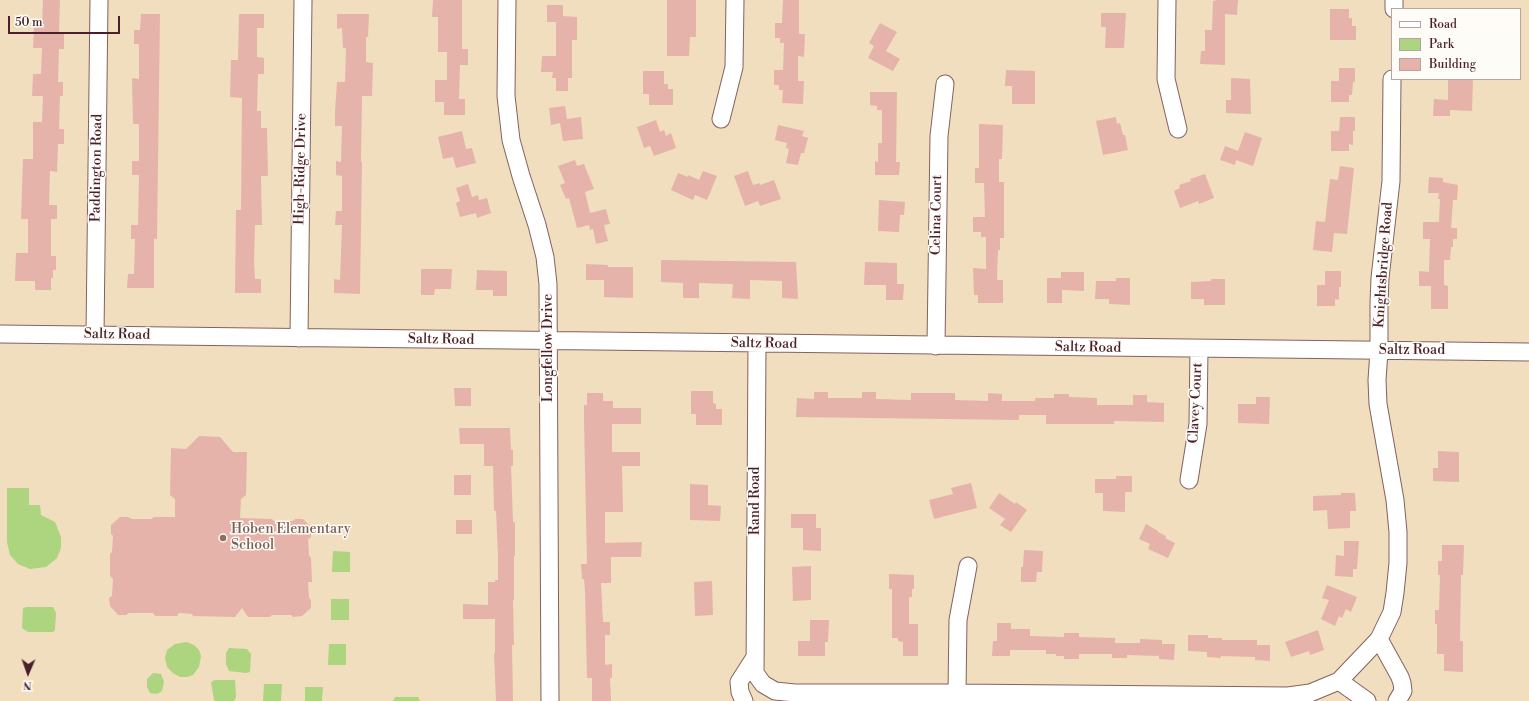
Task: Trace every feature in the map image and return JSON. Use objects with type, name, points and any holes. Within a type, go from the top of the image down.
[{"type":"street","name":"Paddington Road","points":[[96,335],[98,0]]},
{"type":"street","name":"High-Ridge Drive","points":[[299,338],[303,0]]},
{"type":"street","name":"Longfellow Drive","points":[[507,0],[506,96],[511,140],[520,176],[537,225],[545,257],[548,284],[550,701]]},
{"type":"street","points":[[721,119],[734,67],[735,0]]},
{"type":"street","points":[[1167,0],[1166,79],[1178,129]]},
{"type":"street","name":"Knightsbridge Road","points":[[1339,681],[1379,639],[1392,612],[1398,563],[1398,532],[1395,500],[1378,404],[1377,380],[1380,278],[1391,181],[1392,80]]},
{"type":"street","name":"Celina Court","points":[[936,346],[938,136],[945,84]]},
{"type":"street","name":"Saltz Road","points":[[0,334],[1529,352]]},
{"type":"street","name":"Rand Road","points":[[757,344],[755,673],[763,684],[788,697]]},
{"type":"street","name":"Clavey Court","points":[[1189,480],[1198,424],[1199,349]]},
{"type":"street","points":[[957,693],[958,620],[968,566]]},
{"type":"street","points":[[1379,639],[1402,683],[1403,691],[1398,701]]},
{"type":"street","points":[[744,701],[740,692],[739,682],[754,657]]},
{"type":"street","points":[[788,697],[957,693],[1103,698],[1288,696],[1310,693],[1339,681],[1367,701]]},
{"type":"green space","points":[[7,488],[29,488],[29,505],[40,505],[41,515],[55,522],[61,537],[61,548],[57,558],[46,567],[30,569],[18,564],[10,555],[7,542]]},
{"type":"green space","points":[[333,551],[350,552],[350,572],[332,572]]},
{"type":"green space","points":[[331,599],[349,599],[349,620],[331,620]]},
{"type":"green space","points":[[53,607],[56,613],[55,630],[53,632],[28,632],[22,628],[23,608]]},
{"type":"green space","points":[[187,642],[194,645],[199,650],[201,656],[199,667],[193,675],[180,677],[167,667],[165,658],[167,650],[175,644]]},
{"type":"green space","points":[[329,644],[346,644],[346,665],[328,665]]},
{"type":"green space","points":[[229,648],[247,649],[251,654],[250,672],[229,671],[226,664],[226,653]]},
{"type":"green space","points":[[153,673],[161,674],[164,682],[162,691],[157,694],[150,693],[147,687],[147,679]]},
{"type":"green space","points":[[215,680],[235,680],[236,697],[234,701],[214,700],[211,682]]},
{"type":"green space","points":[[264,684],[282,684],[281,701],[263,701]]},
{"type":"green space","points":[[305,687],[323,687],[322,701],[305,701]]},
{"type":"green space","points":[[395,697],[418,697],[420,701],[393,701]]},
{"type":"building","points":[[43,0],[60,0],[59,34],[64,34],[64,49],[59,49],[58,82],[63,82],[63,96],[60,96],[59,129],[64,129],[64,144],[58,144],[57,172],[50,171],[49,205],[57,205],[57,219],[51,219],[51,256],[56,256],[56,270],[53,270],[53,278],[51,278],[51,290],[35,290],[35,281],[15,281],[16,253],[28,253],[28,219],[21,219],[23,159],[33,159],[33,122],[42,122],[43,96],[32,96],[33,74],[41,74],[42,48],[33,48],[34,26],[42,26]]},
{"type":"building","points":[[433,0],[462,0],[462,49],[468,49],[468,65],[460,65],[459,99],[465,99],[465,115],[444,115],[444,102],[435,102],[435,80],[447,80],[447,52],[438,52],[438,17],[432,17]]},
{"type":"building","points":[[667,0],[696,0],[696,37],[690,37],[689,56],[667,56]]},
{"type":"building","points":[[783,0],[799,0],[799,34],[805,34],[804,57],[798,56],[798,81],[804,81],[803,104],[782,103],[783,90],[779,90],[779,85],[774,85],[774,70],[783,70],[784,43],[780,43],[780,38],[775,38],[775,23],[782,23]]},
{"type":"building","points":[[1238,0],[1237,15],[1225,14],[1225,65],[1200,64],[1201,51],[1205,51],[1205,30],[1212,30],[1213,1]]},
{"type":"building","points":[[547,5],[563,5],[563,16],[577,17],[577,40],[572,40],[572,78],[568,78],[568,91],[556,91],[556,78],[552,78],[553,72],[541,72],[542,56],[556,56],[556,22],[547,22]]},
{"type":"building","points":[[1330,9],[1349,9],[1349,18],[1352,18],[1352,26],[1356,26],[1356,40],[1330,40]]},
{"type":"building","points":[[1101,13],[1126,13],[1124,48],[1105,48],[1106,27],[1101,27]]},
{"type":"building","points":[[141,14],[160,14],[157,239],[154,239],[154,288],[127,288],[128,274],[134,274],[135,239],[131,239],[131,225],[138,225],[139,175],[132,175],[132,161],[139,161],[139,124],[133,124],[132,78],[139,79],[139,44],[134,44],[134,30],[140,30]]},
{"type":"building","points":[[239,14],[264,14],[264,28],[257,28],[257,57],[264,58],[264,74],[258,74],[257,111],[261,111],[261,128],[267,128],[268,176],[261,176],[262,225],[255,225],[254,262],[255,279],[261,279],[261,293],[235,293],[236,210],[241,210],[242,98],[230,97],[231,60],[238,60]]},
{"type":"building","points":[[337,14],[369,14],[368,37],[366,37],[366,62],[373,63],[372,96],[362,96],[360,294],[334,293],[334,279],[340,280],[342,225],[335,225],[336,211],[342,211],[342,176],[336,175],[336,161],[341,162],[342,126],[335,126],[335,112],[337,82],[345,82],[346,48],[343,48],[342,28],[337,29]]},
{"type":"building","points":[[880,23],[897,32],[886,51],[900,59],[893,71],[868,58],[874,46],[869,43]]},
{"type":"building","points":[[1339,68],[1355,68],[1355,82],[1353,82],[1352,95],[1349,95],[1349,102],[1331,102],[1331,81],[1339,81]]},
{"type":"building","points":[[1006,70],[1035,71],[1035,104],[1012,104],[1012,86],[1005,86]]},
{"type":"building","points":[[643,71],[664,71],[664,84],[668,84],[668,89],[673,89],[673,105],[649,105],[649,94],[643,94]]},
{"type":"building","points":[[1231,78],[1250,79],[1251,114],[1226,113],[1226,100],[1231,100]]},
{"type":"building","points":[[1448,80],[1473,80],[1472,111],[1450,110],[1450,116],[1433,116],[1434,99],[1448,100]]},
{"type":"building","points":[[870,92],[897,92],[896,162],[900,162],[899,175],[875,175],[875,161],[878,162],[878,143],[882,143],[882,110],[877,110],[877,106],[870,105]]},
{"type":"building","points":[[565,106],[567,119],[581,117],[583,139],[563,141],[560,123],[551,125],[549,108]]},
{"type":"building","points":[[1116,117],[1117,124],[1120,123],[1123,135],[1125,135],[1128,150],[1103,155],[1096,121]]},
{"type":"building","points":[[1340,117],[1355,117],[1353,145],[1349,144],[1349,151],[1331,151],[1331,131],[1339,131]]},
{"type":"building","points":[[656,120],[660,132],[664,130],[666,136],[671,133],[676,148],[654,156],[650,146],[644,148],[637,127]]},
{"type":"building","points":[[979,124],[1003,125],[1002,159],[999,159],[999,182],[1004,182],[1004,238],[1000,238],[1000,250],[998,250],[997,280],[1003,280],[1003,303],[978,303],[978,295],[974,295],[973,268],[986,269],[986,237],[981,237],[981,232],[973,232],[973,217],[985,217],[984,183],[975,183],[975,168],[979,168]]},
{"type":"building","points":[[778,125],[804,131],[802,136],[808,138],[804,153],[801,153],[798,165],[786,163],[789,149],[786,148],[787,143],[775,140]]},
{"type":"building","points":[[462,131],[466,149],[472,148],[476,163],[456,168],[453,157],[443,159],[438,137]]},
{"type":"building","points":[[1245,132],[1262,138],[1253,166],[1236,160],[1235,165],[1220,160],[1225,146],[1238,151]]},
{"type":"building","points":[[575,160],[577,166],[584,164],[594,189],[585,192],[590,213],[606,209],[610,224],[604,225],[608,241],[596,244],[593,229],[590,230],[589,225],[577,228],[569,198],[566,199],[560,185],[565,183],[558,166]]},
{"type":"building","points":[[1340,166],[1354,168],[1347,234],[1334,233],[1332,252],[1313,250],[1316,221],[1325,222],[1330,179],[1338,180]]},
{"type":"building","points":[[703,171],[717,176],[707,200],[695,195],[693,200],[671,190],[678,173],[688,177],[688,175],[699,180]]},
{"type":"building","points":[[748,171],[753,185],[760,183],[760,185],[774,180],[781,199],[760,206],[758,201],[745,206],[734,176]]},
{"type":"building","points":[[1205,174],[1214,198],[1199,204],[1198,201],[1180,208],[1174,191],[1180,188],[1179,185],[1191,181],[1190,179]]},
{"type":"building","points":[[1429,177],[1443,178],[1443,182],[1458,185],[1457,200],[1453,200],[1451,228],[1457,228],[1457,239],[1453,239],[1450,260],[1444,260],[1444,285],[1448,286],[1448,309],[1431,309],[1431,286],[1419,286],[1419,271],[1429,272],[1430,239],[1423,239],[1423,222],[1439,222],[1439,193],[1428,193]]},
{"type":"building","points":[[468,184],[472,197],[478,195],[479,200],[487,198],[491,213],[477,218],[476,213],[460,217],[456,203],[460,201],[456,188]]},
{"type":"building","points":[[879,200],[905,202],[904,215],[900,215],[899,232],[878,231]]},
{"type":"building","points":[[661,260],[796,262],[798,299],[782,298],[782,281],[750,280],[750,299],[732,298],[733,284],[699,283],[699,298],[683,298],[683,283],[661,282]]},
{"type":"building","points":[[865,262],[897,263],[897,284],[904,284],[903,300],[886,300],[886,285],[864,285]]},
{"type":"building","points":[[586,264],[608,265],[608,267],[633,267],[633,298],[604,297],[604,280],[586,280]]},
{"type":"building","points":[[421,269],[452,269],[451,289],[435,289],[434,295],[421,295]]},
{"type":"building","points":[[477,270],[507,271],[507,296],[493,296],[493,290],[476,290]]},
{"type":"building","points":[[1325,271],[1341,271],[1339,300],[1335,299],[1335,306],[1317,306],[1317,285],[1325,285]]},
{"type":"building","points":[[1061,272],[1084,272],[1084,291],[1062,290],[1062,303],[1047,303],[1047,278],[1061,278]]},
{"type":"building","points":[[1116,278],[1130,278],[1130,305],[1109,304],[1109,299],[1095,299],[1096,281],[1116,281]]},
{"type":"building","points":[[1211,279],[1225,279],[1225,305],[1204,305],[1204,299],[1191,299],[1191,282],[1211,281]]},
{"type":"building","points":[[454,388],[471,388],[471,406],[455,406]]},
{"type":"building","points":[[691,391],[713,391],[713,403],[716,404],[716,409],[722,409],[722,425],[696,425],[696,414],[691,414]]},
{"type":"building","points":[[814,392],[828,392],[828,398],[862,398],[862,392],[876,392],[876,399],[911,400],[911,393],[955,393],[955,400],[988,401],[988,393],[1002,394],[1002,401],[1035,401],[1035,398],[1054,398],[1054,394],[1069,394],[1069,397],[1097,398],[1097,405],[1133,405],[1133,395],[1147,395],[1147,402],[1164,403],[1164,422],[1114,421],[1114,424],[1046,424],[1046,415],[1019,415],[1019,420],[796,417],[797,398],[814,399]]},
{"type":"building","points":[[587,393],[603,393],[603,401],[613,401],[613,408],[641,408],[641,424],[612,424],[612,452],[640,452],[640,466],[622,466],[623,512],[605,512],[605,543],[642,542],[641,557],[611,557],[611,583],[601,583],[603,622],[610,622],[610,635],[605,635],[605,665],[612,664],[612,678],[610,678],[611,701],[592,701],[592,678],[587,678],[585,591],[584,579],[582,579],[581,564],[587,564],[584,405],[587,405]]},
{"type":"building","points":[[1256,397],[1270,397],[1269,424],[1238,423],[1238,404],[1256,404]]},
{"type":"building","points":[[459,428],[510,428],[511,450],[513,450],[513,466],[511,466],[513,522],[515,522],[513,600],[514,645],[512,645],[513,701],[496,701],[494,653],[495,619],[463,619],[463,604],[488,605],[488,582],[495,582],[495,580],[498,580],[498,556],[496,511],[494,511],[493,466],[484,466],[484,444],[460,444]]},
{"type":"building","points":[[199,436],[220,437],[233,452],[247,452],[246,495],[241,499],[240,518],[272,519],[274,521],[293,521],[295,519],[303,519],[311,527],[311,537],[308,539],[309,555],[311,558],[312,582],[308,582],[311,608],[302,616],[293,617],[291,615],[272,615],[270,617],[248,617],[242,608],[235,617],[193,616],[192,614],[179,613],[177,616],[155,616],[153,613],[129,613],[126,615],[118,615],[110,606],[109,598],[112,596],[113,579],[110,576],[110,554],[112,552],[113,536],[111,534],[111,525],[120,517],[128,517],[132,519],[151,519],[154,517],[175,517],[175,499],[170,495],[171,448],[186,449]]},
{"type":"building","points":[[1438,451],[1459,452],[1459,482],[1433,481],[1433,468],[1438,468]]},
{"type":"building","points":[[454,475],[471,475],[471,495],[454,495]]},
{"type":"building","points":[[1116,476],[1132,476],[1132,492],[1125,492],[1125,512],[1103,511],[1103,493],[1095,493],[1095,479],[1116,479]]},
{"type":"building","points":[[971,483],[977,508],[934,519],[929,500],[953,494],[951,488]]},
{"type":"building","points":[[690,484],[708,485],[708,505],[721,506],[720,521],[690,520]]},
{"type":"building","points":[[999,493],[1027,510],[1011,532],[1000,525],[1005,519],[989,508]]},
{"type":"building","points":[[1341,493],[1355,493],[1356,511],[1350,511],[1350,528],[1328,529],[1327,510],[1313,511],[1313,496],[1341,495]]},
{"type":"building","points":[[791,514],[816,514],[816,528],[821,528],[821,551],[803,550],[803,528],[791,528]]},
{"type":"building","points":[[456,520],[472,520],[472,534],[456,534]]},
{"type":"building","points":[[1146,524],[1166,536],[1165,538],[1175,543],[1168,558],[1148,549],[1150,544],[1139,539]]},
{"type":"building","points":[[1344,541],[1359,541],[1357,569],[1353,569],[1353,577],[1335,576],[1336,555],[1344,556]]},
{"type":"building","points":[[1442,545],[1464,545],[1463,575],[1461,575],[1460,641],[1463,641],[1463,672],[1444,671],[1444,654],[1437,654],[1437,624],[1435,624],[1435,610],[1439,610],[1440,575],[1438,575],[1438,561],[1442,561]]},
{"type":"building","points":[[1024,550],[1043,551],[1042,572],[1037,572],[1036,582],[1021,582],[1021,567],[1023,567]]},
{"type":"building","points":[[811,566],[811,600],[793,601],[792,567]]},
{"type":"building","points":[[889,574],[914,575],[914,589],[912,589],[912,597],[909,597],[909,624],[918,624],[918,656],[903,656],[903,642],[898,641],[898,638],[892,638],[892,589],[889,589]]},
{"type":"building","points":[[712,581],[713,615],[695,616],[694,582]]},
{"type":"building","points":[[1327,585],[1357,597],[1351,612],[1346,609],[1342,618],[1339,616],[1335,626],[1321,619],[1329,600],[1322,598]]},
{"type":"building","points":[[810,620],[829,620],[828,642],[825,642],[825,656],[798,656],[798,641],[810,641]]},
{"type":"building","points":[[997,623],[1011,623],[1011,629],[1030,629],[1030,636],[1064,637],[1064,633],[1079,633],[1079,637],[1115,638],[1115,643],[1140,643],[1140,639],[1162,640],[1162,644],[1175,644],[1174,660],[1159,659],[1159,656],[1127,655],[1127,658],[1112,658],[1112,654],[1079,654],[1079,659],[1064,659],[1064,656],[1046,654],[1046,650],[1010,650],[1010,656],[992,656],[993,641],[997,641]]},
{"type":"building","points":[[1318,630],[1324,650],[1310,655],[1309,651],[1291,657],[1285,642]]},
{"type":"building","points":[[1188,635],[1208,635],[1208,638],[1222,638],[1222,640],[1257,640],[1257,645],[1270,645],[1270,661],[1255,660],[1255,657],[1207,657],[1207,652],[1188,651]]},
{"type":"place","name":"Hoben Elementary School","points":[[223,538]]}]
